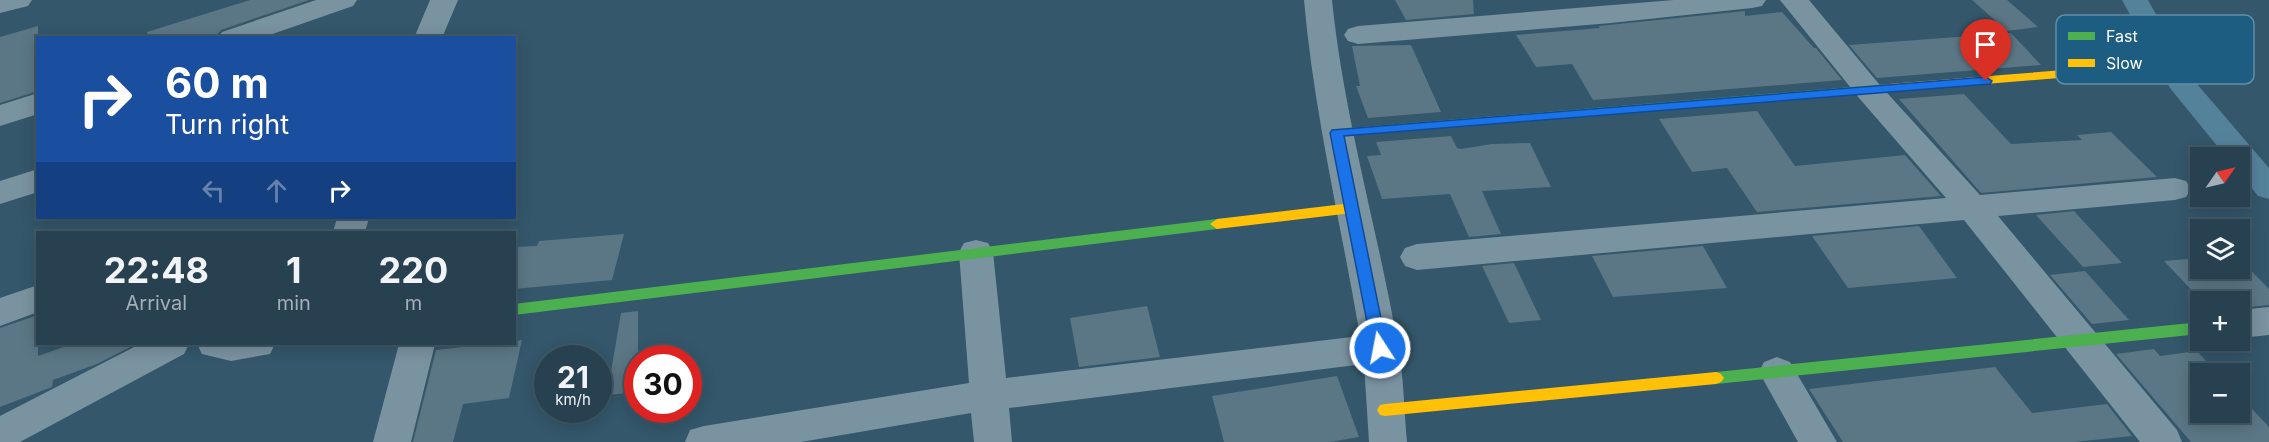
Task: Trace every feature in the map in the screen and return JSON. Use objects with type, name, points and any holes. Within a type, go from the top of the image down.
[{"type":"street","points":[[0,5],[18,0]]},
{"type":"street","points":[[238,36],[343,0]]},
{"type":"street","points":[[429,36],[444,0]]},
{"type":"street","points":[[1318,0],[1336,133],[1380,348],[1388,442]]},
{"type":"street","points":[[1358,35],[1600,16],[1752,0]]},
{"type":"street","points":[[1794,0],[1869,91],[1973,208],[2163,442]]},
{"type":"street","points":[[1336,133],[2056,75]]},
{"type":"street","points":[[0,116],[36,104]]},
{"type":"street","points":[[0,193],[36,181]]},
{"type":"street","points":[[1417,257],[2175,189]]},
{"type":"street","points":[[516,310],[1352,208]]},
{"type":"street","points":[[976,252],[993,442]]},
{"type":"street","points":[[0,312],[36,299]]},
{"type":"street","points":[[2250,323],[2269,321]]},
{"type":"street","points":[[1385,410],[2081,342],[2190,329]]},
{"type":"street","points":[[0,434],[169,345]]},
{"type":"street","points":[[220,345],[231,347],[248,345]]},
{"type":"street","points":[[392,442],[417,345]]},
{"type":"street","points":[[704,442],[988,395],[1380,348]]},
{"type":"street","points":[[1777,372],[1818,442]]},
{"type":"building","points":[[250,0],[309,0],[221,30],[214,36],[148,36],[147,32]]},
{"type":"building","points":[[1395,0],[1473,0],[1474,14],[1406,20]]},
{"type":"building","points":[[1972,0],[2007,0],[2038,27],[2007,31]]},
{"type":"building","points":[[1745,11],[1745,16],[1782,12],[1842,80],[1593,100],[1572,64],[1536,67],[1516,35],[1600,28],[1599,26]]},
{"type":"building","points":[[38,26],[36,92],[0,103],[0,37]]},
{"type":"building","points":[[2011,33],[2041,65],[1877,78],[1849,45]]},
{"type":"building","points":[[1411,45],[1441,112],[1368,118],[1356,86],[1360,86],[1352,46]]},
{"type":"building","points":[[1964,94],[2011,144],[2082,140],[2077,135],[2111,132],[2157,177],[1981,193],[1899,99]]},
{"type":"building","points":[[1757,111],[1795,166],[1905,155],[1941,196],[1757,212],[1727,168],[1692,172],[1659,119]]},
{"type":"building","points":[[1451,136],[1457,148],[1461,149],[1492,144],[1530,143],[1551,187],[1482,191],[1501,234],[1469,237],[1450,194],[1382,199],[1367,156],[1381,155],[1376,142]]},
{"type":"building","points":[[2074,211],[2122,263],[2083,267],[2036,215]]},
{"type":"building","points":[[1919,226],[1957,278],[1848,288],[1812,236]]},
{"type":"building","points":[[624,234],[612,280],[516,289],[516,247],[537,246],[539,241]]},
{"type":"building","points":[[1703,246],[1727,288],[1613,297],[1592,256]]},
{"type":"building","points":[[2190,259],[2190,279],[2250,279],[2250,269],[2269,289],[2269,305],[2250,307],[2250,291],[2193,291],[2164,261]]},
{"type":"building","points":[[1514,263],[1541,320],[1509,323],[1482,266]]},
{"type":"building","points":[[2085,271],[2129,320],[2092,324],[2050,275]]},
{"type":"building","points":[[1147,306],[1160,357],[1079,367],[1070,318]]},
{"type":"building","points":[[638,311],[638,345],[624,345],[624,393],[612,395],[612,366],[621,313]]},
{"type":"building","points":[[36,316],[38,356],[69,345],[134,345],[97,364],[53,380],[52,387],[0,407],[0,328]]},
{"type":"building","points":[[522,340],[509,398],[463,404],[453,442],[413,442],[436,350],[481,345],[516,345],[516,341]]},
{"type":"building","points":[[2154,349],[2160,356],[2197,351],[2208,363],[2190,363],[2190,423],[2250,423],[2250,407],[2269,427],[2269,442],[2191,442],[2116,354]]},
{"type":"building","points":[[1995,367],[2032,413],[2107,404],[2132,436],[2074,442],[1843,442],[1809,389]]},
{"type":"building","points":[[1337,376],[1359,437],[1330,442],[1224,442],[1212,396]]},
{"type":"waterway","points":[[2135,0],[2143,15]]},
{"type":"waterway","points":[[2182,84],[2269,188]]},
{"type":"traffic: fast","points":[[1336,133],[1888,88]]},
{"type":"traffic: fast","points":[[516,310],[1217,224]]},
{"type":"traffic: fast","points":[[1716,378],[2190,329]]},
{"type":"traffic: slow","points":[[1888,88],[2056,75]]},
{"type":"traffic: slow","points":[[1217,224],[1352,208]]},
{"type":"traffic: slow","points":[[1385,410],[1716,378]]},
{"type":"route","points":[[1380,348],[1336,133],[1986,81]]}]
